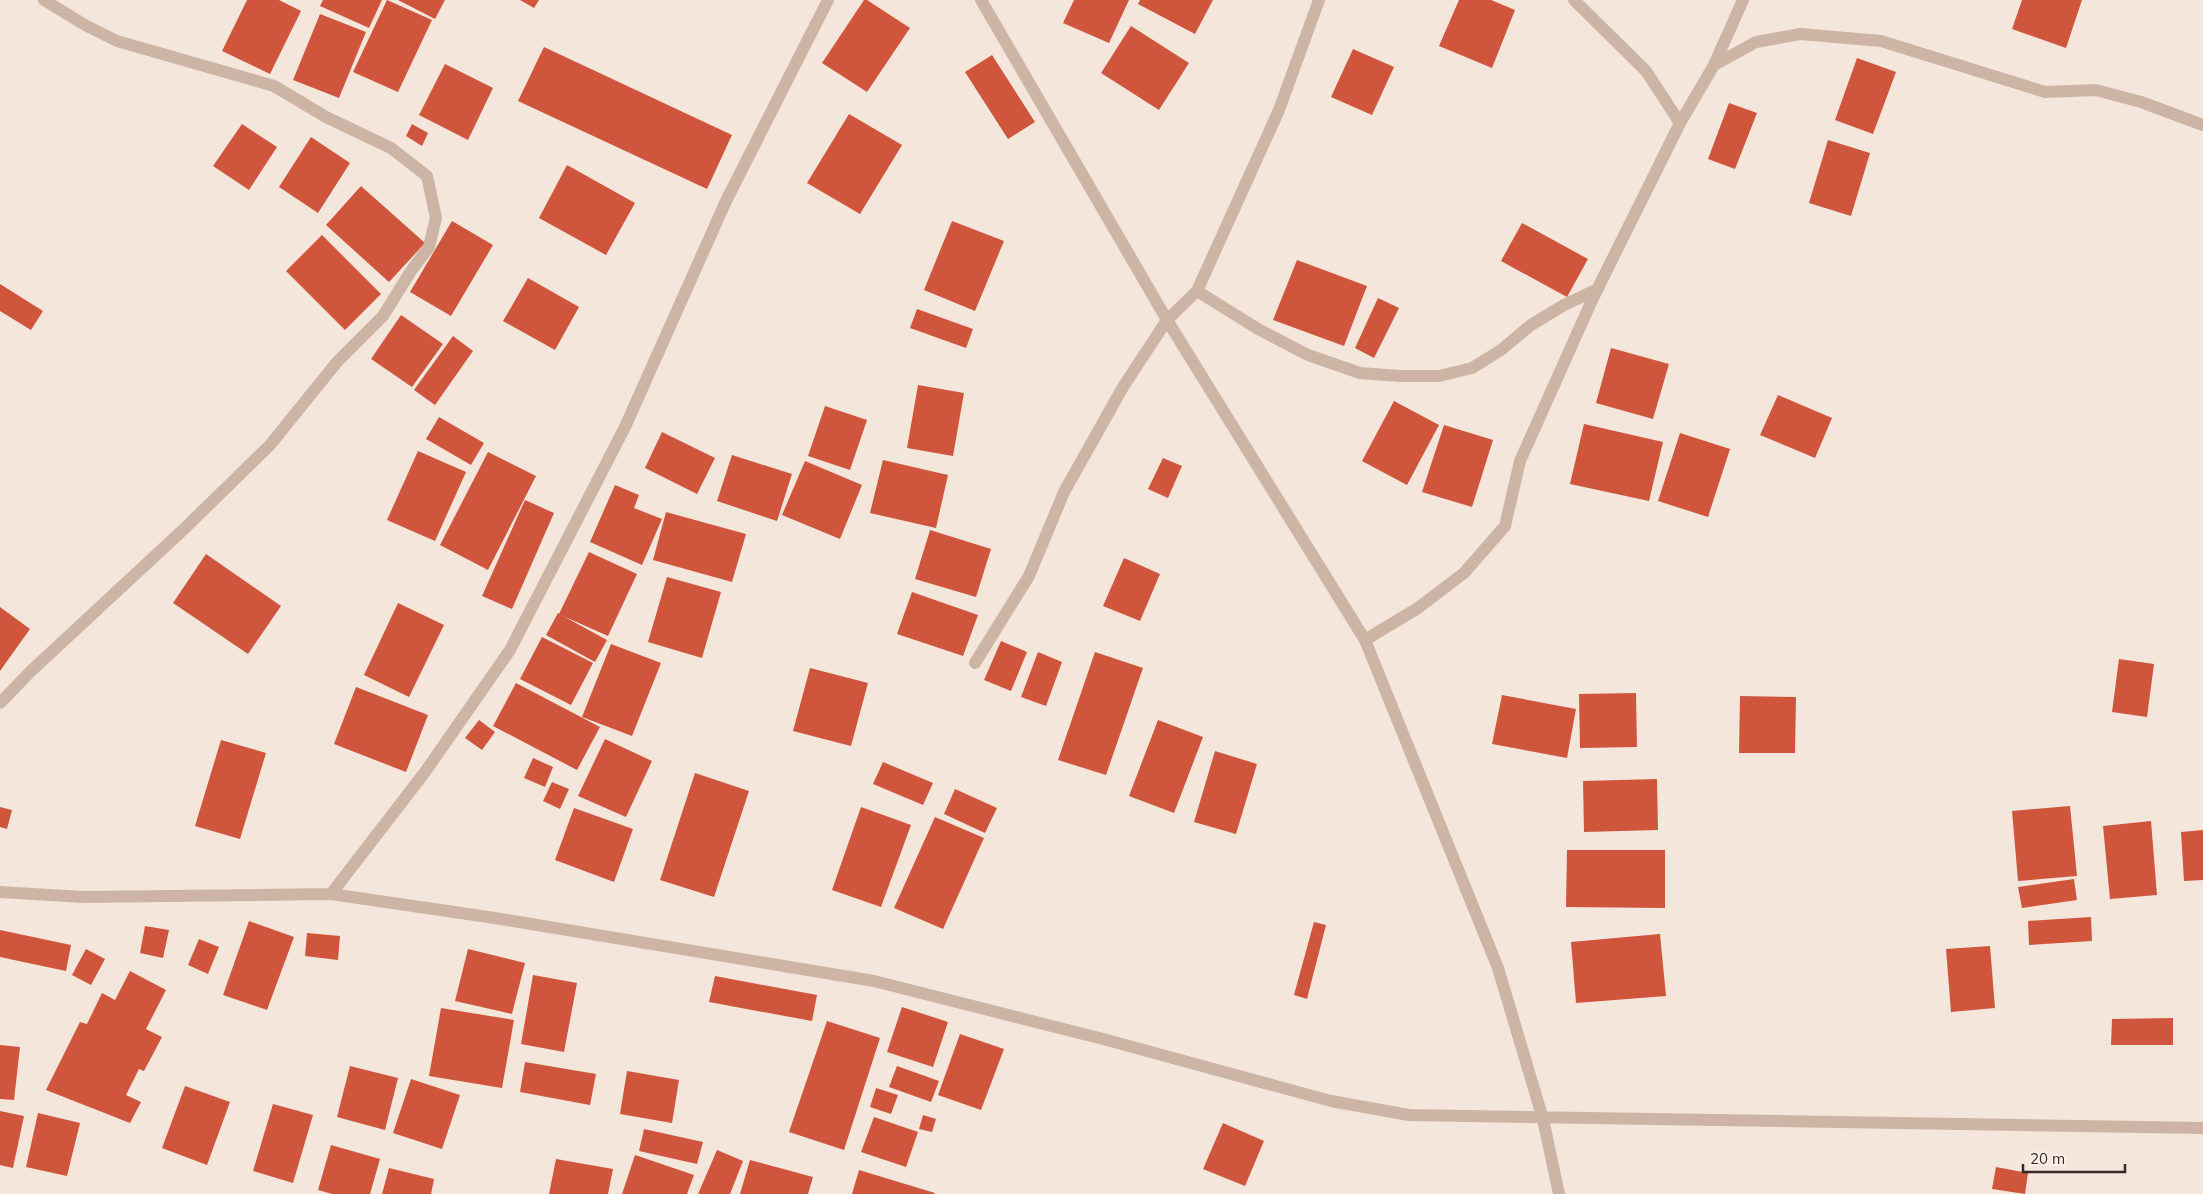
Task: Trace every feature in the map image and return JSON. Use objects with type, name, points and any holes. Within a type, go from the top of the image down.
[{"type":"street","points":[[0,703],[270,445],[337,362],[383,316],[428,247],[436,218],[427,176],[391,148],[326,117],[274,86],[117,41],[85,25],[44,0]]},
{"type":"street","points":[[331,894],[425,772],[510,650],[625,427],[726,201],[828,0]]},
{"type":"street","points":[[981,0],[1167,320],[1365,640],[1498,968],[1543,1118],[1559,1194]]},
{"type":"street","points":[[975,663],[1029,576],[1064,492],[1123,387],[1167,320],[1197,291],[1279,110],[1319,0]]},
{"type":"street","points":[[1574,0],[1646,71],[1680,123]]},
{"type":"street","points":[[1365,640],[1418,608],[1464,574],[1504,526],[1520,461],[1598,288],[1680,123],[1714,65],[1744,0]]},
{"type":"street","points":[[1714,65],[1756,42],[1800,34],[1881,41],[1961,64],[2045,92],[2096,90],[2141,102],[2203,125]]},
{"type":"street","points":[[1197,291],[1258,329],[1308,354],[1360,373],[1439,376],[1472,368],[1501,350],[1531,326],[1564,305],[1598,288]]},
{"type":"street","points":[[0,892],[83,897],[331,894],[495,918],[874,981],[1107,1040],[1331,1101],[1409,1115],[2203,1128]]},
{"type":"building","points":[[247,0],[279,0],[301,11],[270,74],[222,51]]},
{"type":"building","points":[[323,0],[382,0],[369,28],[320,6]]},
{"type":"building","points":[[387,0],[432,20],[398,92],[353,72]]},
{"type":"building","points":[[398,0],[445,0],[435,19]]},
{"type":"building","points":[[520,0],[539,0],[534,8]]},
{"type":"building","points":[[864,0],[867,0],[910,28],[867,92],[822,63]]},
{"type":"building","points":[[1074,0],[1129,0],[1109,43],[1063,23]]},
{"type":"building","points":[[1140,0],[1213,0],[1195,34],[1138,4]]},
{"type":"building","points":[[1459,0],[1491,0],[1515,10],[1492,68],[1439,46]]},
{"type":"building","points":[[2022,0],[2082,0],[2066,48],[2012,29]]},
{"type":"building","points":[[320,14],[366,32],[339,98],[293,80]]},
{"type":"building","points":[[1131,26],[1189,63],[1159,110],[1101,73]]},
{"type":"building","points":[[544,47],[732,135],[707,189],[518,101]]},
{"type":"building","points":[[1353,49],[1394,67],[1372,115],[1331,97]]},
{"type":"building","points":[[992,55],[1035,122],[1008,139],[965,72]]},
{"type":"building","points":[[1857,58],[1896,72],[1873,134],[1835,120]]},
{"type":"building","points":[[445,64],[493,88],[468,140],[419,115]]},
{"type":"building","points":[[1729,103],[1757,113],[1735,169],[1708,159]]},
{"type":"building","points":[[849,114],[902,145],[860,214],[807,183]]},
{"type":"building","points":[[242,124],[277,147],[249,190],[213,166]]},
{"type":"building","points":[[412,124],[428,133],[422,146],[406,136]]},
{"type":"building","points":[[311,137],[350,163],[318,213],[279,187]]},
{"type":"building","points":[[1828,140],[1870,153],[1851,216],[1809,203]]},
{"type":"building","points":[[567,165],[635,203],[606,255],[539,218]]},
{"type":"building","points":[[361,186],[425,243],[389,282],[326,225]]},
{"type":"building","points":[[452,221],[493,245],[451,316],[410,292]]},
{"type":"building","points":[[952,221],[1004,241],[975,311],[924,290]]},
{"type":"building","points":[[1522,223],[1588,259],[1567,297],[1501,261]]},
{"type":"building","points":[[322,235],[381,294],[345,330],[286,271]]},
{"type":"building","points":[[1297,260],[1367,286],[1344,346],[1273,320]]},
{"type":"building","points":[[528,278],[579,307],[555,350],[503,321]]},
{"type":"building","points":[[0,284],[43,311],[31,330],[0,311]]},
{"type":"building","points":[[1378,298],[1399,308],[1374,358],[1355,348]]},
{"type":"building","points":[[917,309],[973,329],[966,348],[910,328]]},
{"type":"building","points":[[401,315],[443,344],[412,387],[371,359]]},
{"type":"building","points":[[453,336],[473,351],[435,405],[414,390]]},
{"type":"building","points":[[1611,348],[1669,364],[1653,419],[1596,403]]},
{"type":"building","points":[[918,385],[964,393],[953,456],[907,448]]},
{"type":"building","points":[[1778,395],[1832,418],[1815,458],[1760,435]]},
{"type":"building","points":[[1394,401],[1439,425],[1407,485],[1362,461]]},
{"type":"building","points":[[825,406],[867,420],[850,470],[808,456]]},
{"type":"building","points":[[439,417],[484,443],[471,465],[426,439]]},
{"type":"building","points":[[1584,424],[1663,442],[1649,501],[1570,484]]},
{"type":"building","points":[[1444,425],[1493,440],[1472,507],[1422,492]]},
{"type":"building","points":[[662,432],[715,458],[697,494],[645,468]]},
{"type":"building","points":[[1680,433],[1730,449],[1708,517],[1658,501]]},
{"type":"building","points":[[418,451],[466,472],[435,541],[387,520]]},
{"type":"building","points":[[488,452],[536,476],[488,570],[440,545]]},
{"type":"building","points":[[732,455],[792,474],[777,521],[717,501]]},
{"type":"building","points":[[1163,458],[1182,466],[1168,498],[1148,489]]},
{"type":"building","points":[[883,460],[948,475],[936,528],[870,513]]},
{"type":"building","points":[[805,461],[862,485],[840,539],[782,515]]},
{"type":"building","points":[[615,485],[639,495],[634,508],[662,519],[642,565],[590,542]]},
{"type":"building","points":[[525,500],[554,513],[512,609],[482,596]]},
{"type":"building","points":[[666,512],[746,534],[732,582],[653,560]]},
{"type":"building","points":[[930,530],[991,549],[976,597],[915,579]]},
{"type":"building","points":[[589,552],[637,574],[608,636],[563,616],[607,640],[595,662],[546,635],[559,614]]},
{"type":"building","points":[[206,554],[281,606],[248,654],[173,603]]},
{"type":"building","points":[[1124,558],[1160,574],[1140,621],[1103,606]]},
{"type":"building","points":[[667,577],[721,592],[702,658],[648,642]]},
{"type":"building","points":[[912,592],[978,615],[963,656],[897,634]]},
{"type":"building","points":[[398,603],[444,625],[409,697],[364,675]]},
{"type":"building","points":[[0,607],[30,629],[0,671]]},
{"type":"building","points":[[542,637],[593,663],[571,705],[520,679]]},
{"type":"building","points":[[1001,641],[1027,652],[1011,691],[984,680]]},
{"type":"building","points":[[611,644],[661,663],[632,736],[582,717]]},
{"type":"building","points":[[1038,652],[1062,662],[1046,706],[1021,697]]},
{"type":"building","points":[[1095,652],[1143,668],[1106,775],[1058,760]]},
{"type":"building","points":[[2119,659],[2154,664],[2147,717],[2112,712]]},
{"type":"building","points":[[810,668],[868,683],[851,746],[793,731]]},
{"type":"building","points":[[516,683],[600,727],[577,770],[493,726]]},
{"type":"building","points":[[356,687],[428,715],[406,772],[334,744]]},
{"type":"building","points":[[1636,693],[1637,747],[1580,748],[1579,694]]},
{"type":"building","points":[[1502,695],[1576,709],[1567,758],[1492,744]]},
{"type":"building","points":[[1740,696],[1796,697],[1795,753],[1739,753]]},
{"type":"building","points":[[479,720],[495,732],[482,750],[465,738]]},
{"type":"building","points":[[1158,720],[1203,737],[1174,813],[1129,796]]},
{"type":"building","points":[[605,739],[652,761],[626,817],[578,796]]},
{"type":"building","points":[[221,740],[266,753],[240,839],[195,826]]},
{"type":"building","points":[[1215,751],[1257,764],[1236,834],[1194,822]]},
{"type":"building","points":[[533,758],[553,767],[545,787],[524,778]]},
{"type":"building","points":[[883,762],[933,783],[923,805],[873,784]]},
{"type":"building","points":[[695,773],[749,791],[714,897],[660,880]]},
{"type":"building","points":[[1657,779],[1658,830],[1584,832],[1583,781]]},
{"type":"building","points":[[552,782],[569,789],[560,809],[543,801]]},
{"type":"building","points":[[955,789],[997,808],[985,833],[944,814]]},
{"type":"building","points":[[2070,806],[2077,876],[2018,881],[2012,811]]},
{"type":"building","points":[[0,807],[12,810],[7,829],[0,827]]},
{"type":"building","points":[[861,807],[911,825],[881,907],[832,890]]},
{"type":"building","points":[[574,808],[633,829],[614,882],[555,860]]},
{"type":"building","points":[[935,817],[984,838],[943,929],[894,908]]},
{"type":"building","points":[[2151,821],[2157,895],[2110,899],[2103,826]]},
{"type":"building","points":[[2203,830],[2203,880],[2184,881],[2181,832]]},
{"type":"building","points":[[1567,850],[1665,850],[1665,908],[1566,907]]},
{"type":"building","points":[[2074,879],[2077,900],[2022,908],[2018,887]]},
{"type":"building","points":[[2091,917],[2092,941],[2029,945],[2028,921]]},
{"type":"building","points":[[249,921],[294,937],[267,1010],[223,995]]},
{"type":"building","points":[[1314,922],[1326,925],[1307,999],[1294,995]]},
{"type":"building","points":[[145,926],[169,930],[163,958],[140,953]]},
{"type":"building","points":[[0,930],[71,945],[66,971],[0,957]]},
{"type":"building","points":[[307,933],[340,936],[338,960],[305,956]]},
{"type":"building","points":[[1660,934],[1666,996],[1576,1003],[1571,942]]},
{"type":"building","points":[[199,939],[219,947],[208,974],[188,965]]},
{"type":"building","points":[[1990,946],[1995,1008],[1951,1012],[1946,949]]},
{"type":"building","points":[[86,949],[105,959],[91,985],[72,975]]},
{"type":"building","points":[[468,949],[525,963],[512,1014],[455,1001]]},
{"type":"building","points":[[130,971],[166,990],[146,1029],[162,1037],[144,1071],[139,1069],[126,1095],[141,1102],[130,1123],[46,1090],[80,1022],[87,1024],[102,993],[115,1000]]},
{"type":"building","points":[[533,975],[577,983],[564,1052],[521,1044]]},
{"type":"building","points":[[715,976],[817,995],[812,1021],[709,1002]]},
{"type":"building","points":[[902,1007],[948,1022],[933,1067],[887,1052]]},
{"type":"building","points":[[441,1008],[514,1020],[502,1088],[429,1076]]},
{"type":"building","points":[[2173,1018],[2173,1045],[2111,1045],[2112,1019]]},
{"type":"building","points":[[827,1021],[880,1038],[844,1150],[789,1132]]},
{"type":"building","points":[[960,1034],[1004,1049],[981,1110],[938,1095]]},
{"type":"building","points":[[0,1045],[20,1047],[14,1100],[0,1099]]},
{"type":"building","points":[[525,1062],[596,1074],[590,1105],[520,1092]]},
{"type":"building","points":[[350,1066],[398,1078],[385,1130],[337,1117]]},
{"type":"building","points":[[897,1066],[939,1081],[931,1102],[889,1087]]},
{"type":"building","points":[[627,1071],[679,1080],[672,1123],[620,1114]]},
{"type":"building","points":[[411,1079],[460,1095],[442,1149],[393,1133]]},
{"type":"building","points":[[185,1086],[230,1102],[207,1165],[162,1148]]},
{"type":"building","points":[[876,1088],[898,1095],[891,1114],[870,1107]]},
{"type":"building","points":[[273,1104],[313,1115],[293,1183],[253,1171]]},
{"type":"building","points":[[0,1111],[24,1116],[13,1168],[0,1165]]},
{"type":"building","points":[[38,1113],[80,1123],[67,1176],[26,1167]]},
{"type":"building","points":[[923,1115],[936,1119],[932,1132],[919,1129]]},
{"type":"building","points":[[874,1117],[918,1132],[906,1167],[861,1152]]},
{"type":"building","points":[[1223,1123],[1264,1141],[1245,1186],[1203,1169]]},
{"type":"building","points":[[644,1129],[703,1142],[697,1164],[639,1151]]},
{"type":"building","points":[[331,1145],[380,1159],[370,1194],[332,1194],[318,1190]]},
{"type":"building","points":[[717,1150],[743,1161],[730,1194],[698,1194]]},
{"type":"building","points":[[635,1155],[694,1175],[687,1194],[622,1194]]},
{"type":"building","points":[[556,1159],[613,1169],[608,1194],[549,1194]]},
{"type":"building","points":[[750,1160],[813,1177],[808,1194],[740,1194]]},
{"type":"building","points":[[1996,1167],[2028,1173],[2025,1194],[1992,1189]]},
{"type":"building","points":[[389,1168],[434,1179],[431,1194],[382,1194]]},
{"type":"building","points":[[859,1170],[935,1193],[852,1194]]}]
